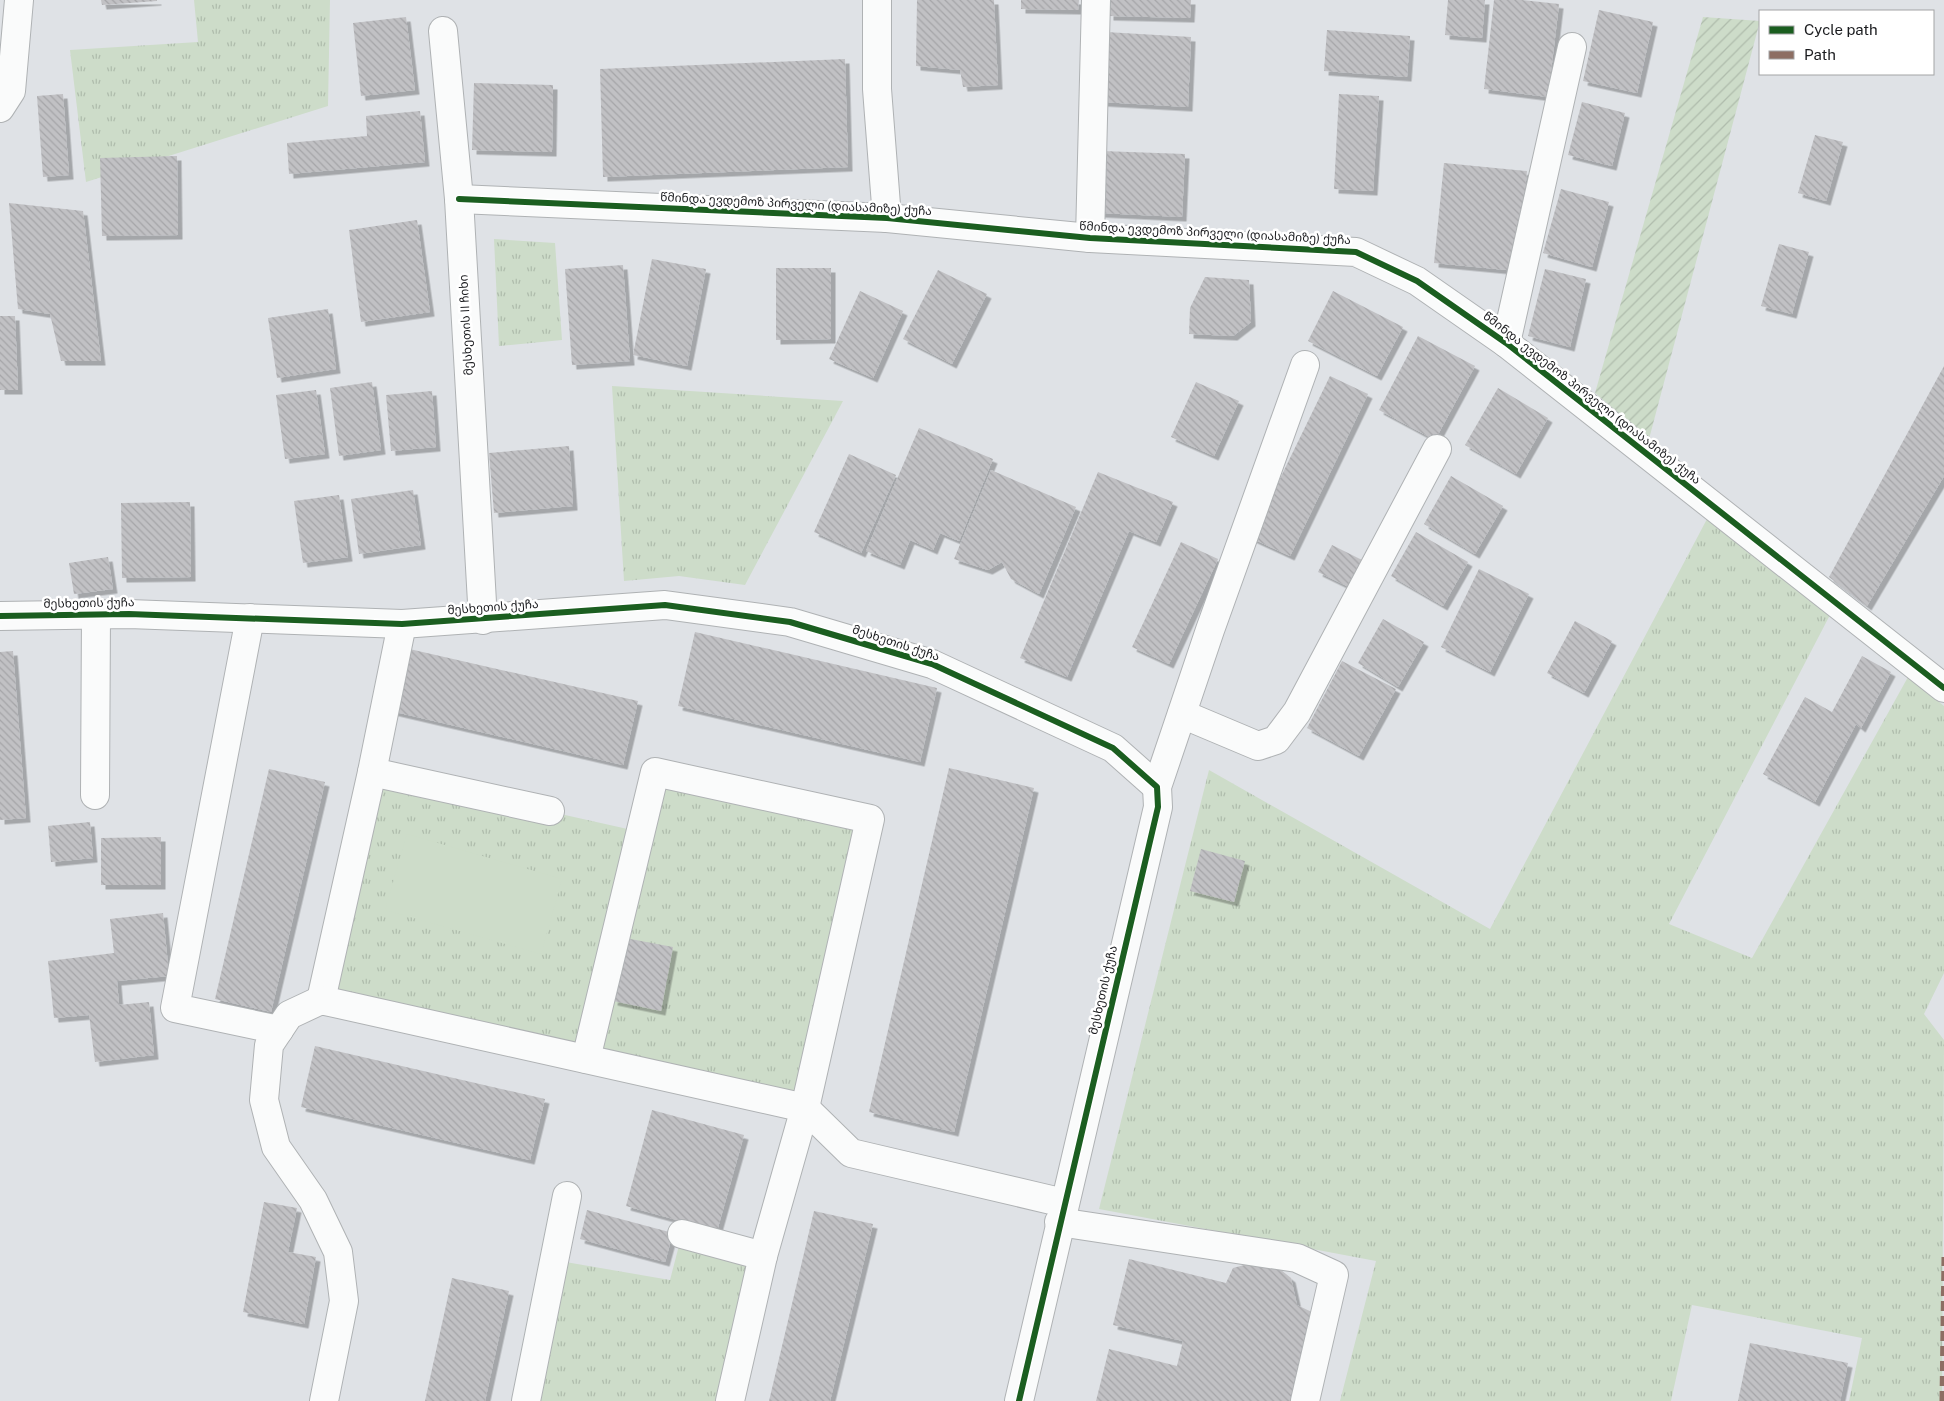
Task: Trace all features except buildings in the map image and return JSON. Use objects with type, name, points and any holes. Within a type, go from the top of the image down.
[{"type":"street","points":[[0,108],[11,91],[19,0]]},
{"type":"street","points":[[877,0],[877,89],[887,218]]},
{"type":"street","points":[[1090,238],[1096,0]]},
{"type":"street","name":"მესხეთის II ჩიხი","points":[[443,31],[459,199],[483,620]]},
{"type":"street","points":[[1506,344],[1572,47]]},
{"type":"street","name":"წმინდა ევდემოზ პირველი (დიასამიზე) ქუჩა","points":[[459,199],[887,218],[1090,238],[1356,252],[1417,281],[1506,344],[1944,688]]},
{"type":"street","points":[[1157,787],[1305,365]]},
{"type":"street","points":[[1182,714],[1258,746],[1276,740],[1297,712],[1437,450]]},
{"type":"street","name":"მესხეთის ქუჩა","points":[[0,616],[96,614],[402,624],[483,620],[665,605],[790,622],[932,664],[1112,748],[1157,787],[1158,807],[1019,1401]]},
{"type":"street","points":[[95,795],[96,614]]},
{"type":"street","points":[[250,618],[175,1008],[279,1030]]},
{"type":"street","points":[[321,1000],[372,772],[402,624]]},
{"type":"street","points":[[372,772],[550,811]]},
{"type":"street","points":[[586,1059],[654,772],[870,819],[805,1108],[763,1256],[730,1401]]},
{"type":"street","points":[[324,1401],[344,1301],[338,1252],[313,1200],[276,1147],[264,1100],[268,1045],[290,1015],[321,1000],[805,1108],[851,1152],[1062,1212],[1297,1258],[1334,1275],[1305,1401]]},
{"type":"street","points":[[526,1401],[567,1196]]},
{"type":"street","points":[[682,1234],[763,1256]]},
{"type":"green space","points":[[194,0],[330,0],[328,106],[86,182],[70,50],[198,42]]},
{"type":"green space","points":[[1703,17],[1759,21],[1649,439],[1595,393]]},
{"type":"green space","points":[[494,239],[555,243],[562,340],[499,346]]},
{"type":"green space","points":[[612,386],[843,401],[745,585],[679,576],[624,581]]},
{"type":"green space","points":[[1707,519],[1831,613],[1669,924],[1752,958],[1908,677],[1944,706],[1944,973],[1924,1014],[1944,1040],[1942,1401],[1849,1401],[1862,1338],[1692,1305],[1671,1401],[1340,1401],[1376,1261],[1099,1209],[1209,770],[1490,929]]},
{"type":"green space","points":[[372,772],[641,832],[655,772],[870,819],[805,1108],[321,1000]]},
{"type":"green space","points":[[407,834],[562,879],[541,954],[385,910]]},
{"type":"green space","points":[[682,1234],[763,1256],[730,1401],[526,1401],[554,1260],[670,1280]]},
{"type":"marked path","points":[[1942,1401],[1944,1257]]},
{"type":"cycle path","points":[[459,199],[887,218],[1090,238],[1356,252],[1417,281],[1506,343],[1944,688]]},
{"type":"cycle path","points":[[0,616],[129,614],[402,624],[665,605],[790,622],[932,664],[1113,748],[1157,787],[1158,807],[1019,1401]]}]
